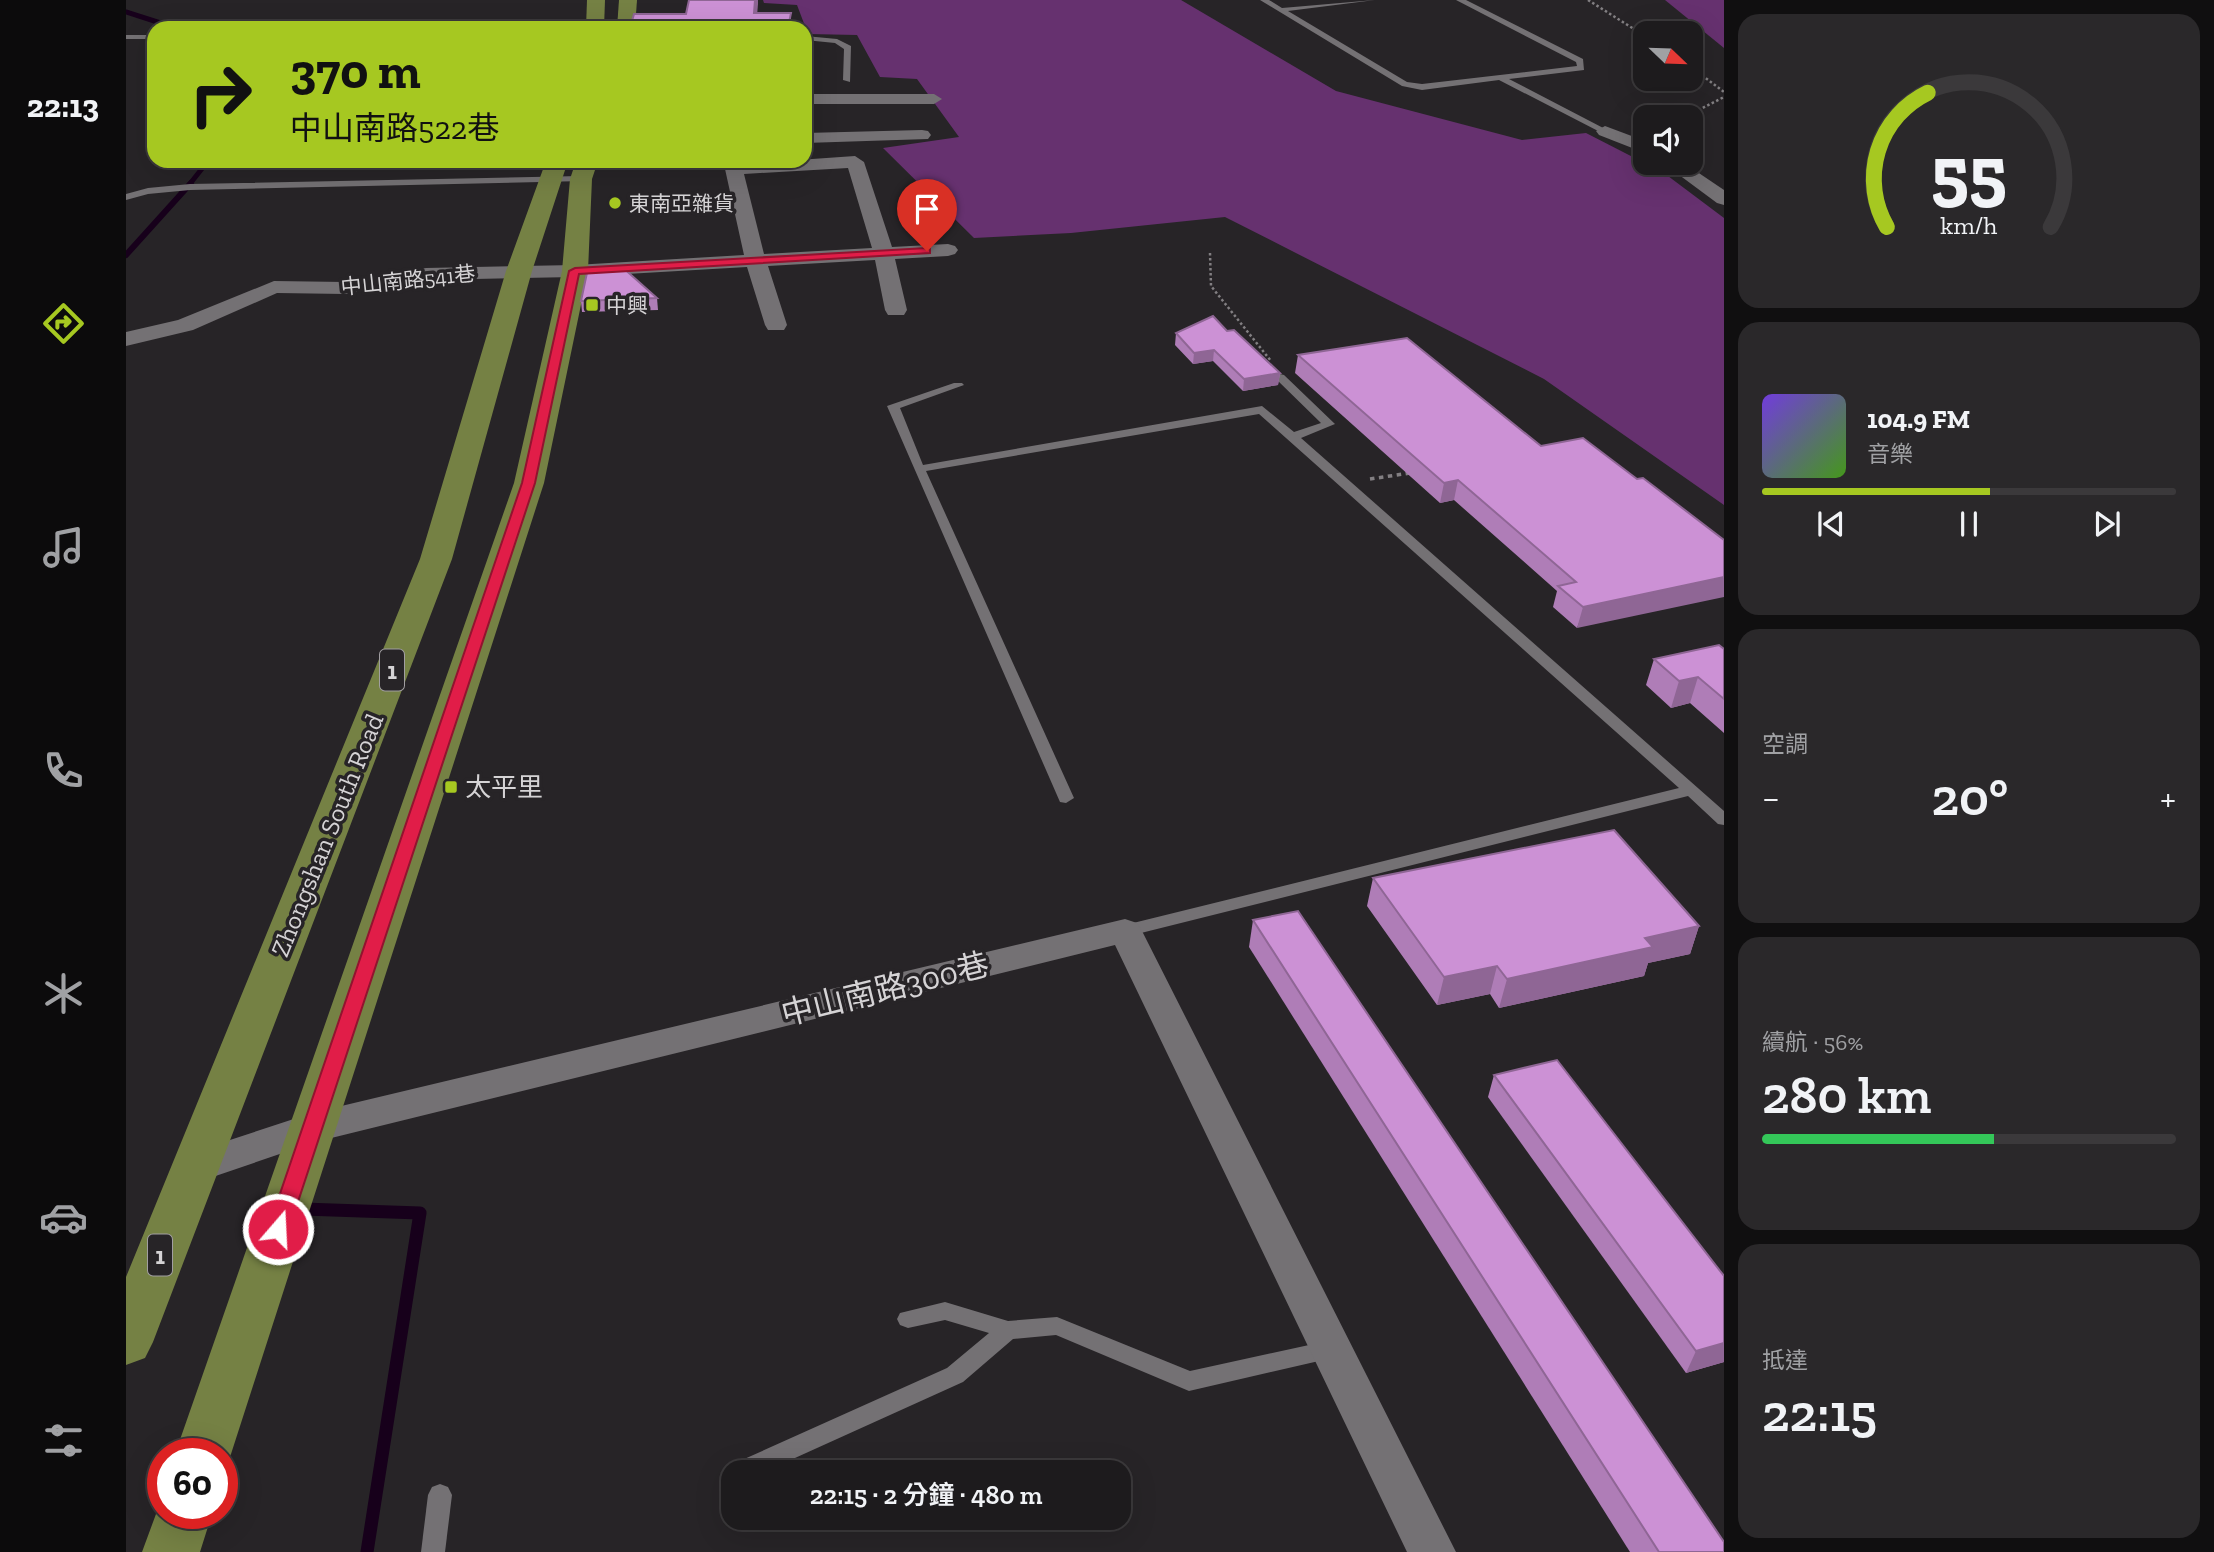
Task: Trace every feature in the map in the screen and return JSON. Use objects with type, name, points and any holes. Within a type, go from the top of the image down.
[{"type":"main road","points":[[595,21],[596,0]]},
{"type":"main road","points":[[626,21],[628,0]]},
{"type":"main road","points":[[208,1438],[529,483],[575,271],[569,170]]},
{"type":"main road","name":"Zhongshan South Road","points":[[126,1342],[436,559],[519,271],[569,170]]},
{"type":"main road","points":[[170,1552],[178,1529]]},
{"type":"street","points":[[812,99],[934,99]]},
{"type":"street","points":[[1605,131],[1633,143]]},
{"type":"street","points":[[812,138],[922,135]]},
{"type":"street","points":[[856,136],[855,162],[884,254],[895,310]]},
{"type":"street","points":[[812,163],[855,162]]},
{"type":"street","points":[[743,168],[734,169],[756,262],[776,325]]},
{"type":"street","points":[[1689,175],[1724,199]]},
{"type":"street","name":"中山南路541巷","points":[[126,339],[185,325],[274,287],[345,288],[426,274],[575,271],[948,250]]},
{"type":"street","points":[[1125,931],[1432,1552]]},
{"type":"street","name":"中山南路300巷","points":[[195,1167],[312,1128],[1125,931]]},
{"type":"lane","points":[[1264,0],[1405,84],[1422,87],[1581,68],[1580,61],[1460,0]]},
{"type":"lane","points":[[1280,10],[1371,0]]},
{"type":"lane","points":[[126,37],[147,37]]},
{"type":"lane","points":[[812,39],[837,41],[848,48],[847,80]]},
{"type":"lane","points":[[1502,79],[1605,131]]},
{"type":"lane","points":[[126,197],[148,191],[190,187],[569,170]]},
{"type":"lane","points":[[1280,377],[1329,424],[1292,437]]},
{"type":"lane","points":[[958,385],[893,406],[1066,798]]},
{"type":"lane","points":[[919,470],[1262,410],[1724,820]]},
{"type":"lane","points":[[1125,931],[1691,790]]},
{"type":"lane","points":[[908,1319],[944,1311],[1008,1330],[1057,1326],[1189,1381],[1332,1349]]},
{"type":"lane","points":[[766,1460],[955,1375],[1008,1330]]},
{"type":"lane","points":[[433,1552],[440,1495]]},
{"type":"path","points":[[1588,0],[1633,28]]},
{"type":"path","points":[[1703,76],[1724,92]]},
{"type":"path","points":[[1703,108],[1724,97]]},
{"type":"path","points":[[1210,253],[1211,286],[1264,349],[1280,377]]},
{"type":"path","points":[[1344,482],[1412,472]]},
{"type":"shaded area","points":[[763,0],[1181,0],[1336,91],[1522,140],[1586,133],[1633,157],[1633,175],[1667,175],[1724,218],[1724,505],[1544,379],[1225,217],[1071,233],[974,238],[883,148],[959,137],[917,79],[880,77],[857,35],[812,34],[812,21],[803,21],[797,5],[764,3]]},
{"type":"shaded area","points":[[1665,0],[1724,0],[1724,48],[1703,31],[1703,21],[1691,21]]},
{"type":"building","points":[[689,0],[755,0],[754,13],[791,13],[789,21],[632,21],[634,14],[686,14]]},
{"type":"building","points":[[621,266],[657,298],[581,301],[588,268]]},
{"type":"building","points":[[1213,316],[1227,331],[1234,330],[1280,373],[1244,379],[1214,350],[1194,353],[1176,333]]},
{"type":"building","points":[[1407,338],[1541,446],[1583,438],[1637,479],[1643,478],[1724,540],[1724,577],[1583,607],[1558,586],[1576,582],[1458,480],[1444,483],[1298,355]]},
{"type":"building","points":[[1719,645],[1724,649],[1724,699],[1698,677],[1679,681],[1654,659]]},
{"type":"building","points":[[1614,830],[1699,926],[1645,938],[1653,947],[1507,979],[1497,966],[1444,977],[1373,878]]},
{"type":"building","points":[[1298,911],[1724,1542],[1724,1552],[1659,1552],[1253,920]]},
{"type":"building","points":[[1557,1060],[1724,1276],[1724,1343],[1696,1351],[1494,1075]]},
{"type":"waterway","points":[[126,12],[154,21]]},
{"type":"waterway","points":[[189,185],[202,168]]},
{"type":"waterway","points":[[126,255],[191,183]]},
{"type":"waterway","points":[[303,1209],[420,1213],[367,1552]]},
{"type":"place","name":"東南亞雜貨","points":[[615,203]]},
{"type":"place","name":"中興","points":[[592,305]]},
{"type":"place","name":"太平里","points":[[451,787]]},
{"type":"route","points":[[278,1229],[529,483],[575,271],[927,251]]}]
